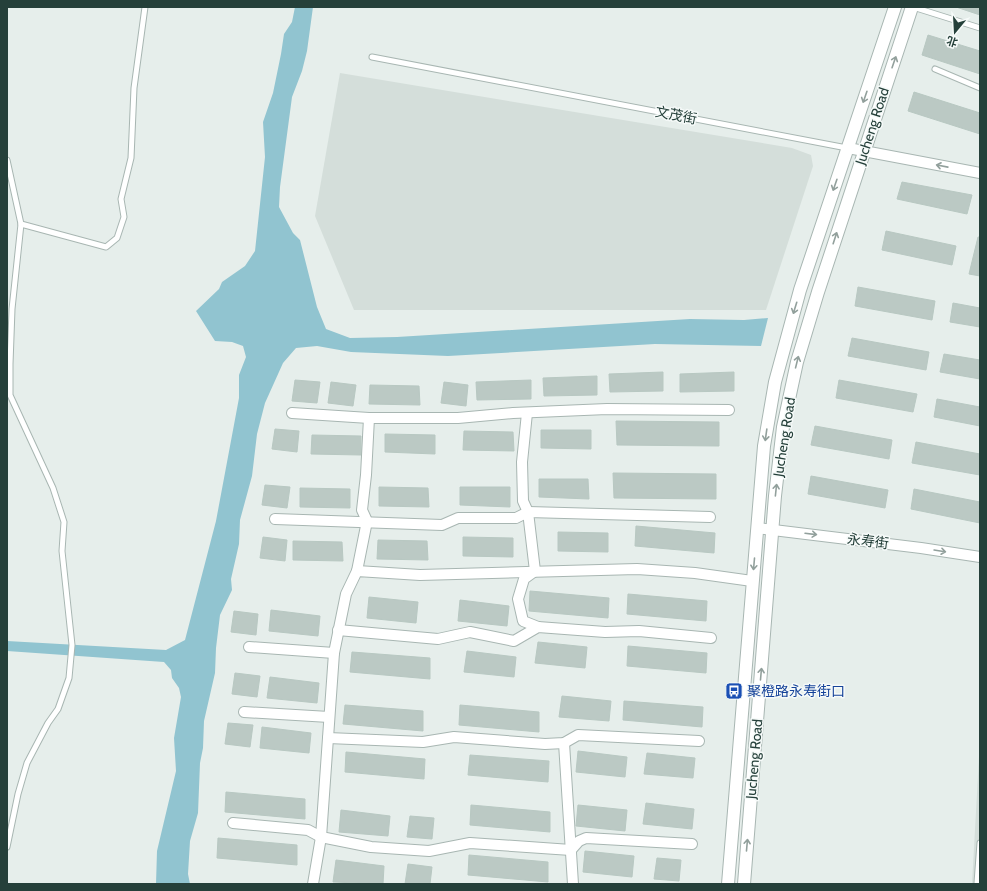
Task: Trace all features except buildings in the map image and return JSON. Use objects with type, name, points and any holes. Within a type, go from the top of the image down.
[{"type":"street","name":"Jucheng Road","points":[[728,884],[756,528],[767,424],[782,353],[800,290],[895,7]]},
{"type":"street","name":"Jucheng Road","points":[[744,884],[773,529],[783,427],[797,362],[864,151],[913,7]]},
{"type":"street","name":"文茂街","points":[[848,148],[980,173]]},
{"type":"street","points":[[292,414],[369,418],[458,418],[607,409],[729,410]]},
{"type":"street","points":[[527,413],[522,462],[523,501],[528,512],[535,571]]},
{"type":"street","points":[[313,884],[321,837],[334,653],[346,594],[357,571],[367,521],[362,510],[366,475],[369,418]]},
{"type":"street","points":[[275,519],[367,521],[442,526],[458,518],[516,518],[528,512],[710,517]]},
{"type":"street","name":"永寿街","points":[[756,528],[980,557]]},
{"type":"street","points":[[357,571],[420,575],[637,569],[695,573],[752,581]]},
{"type":"street","points":[[535,571],[524,579],[518,599],[523,621],[538,627],[605,632],[639,631],[711,638]]},
{"type":"street","points":[[338,630],[438,639],[470,632],[514,641],[538,627]]},
{"type":"street","points":[[249,646],[334,653]]},
{"type":"street","points":[[244,712],[329,717]]},
{"type":"street","points":[[328,738],[423,742],[454,737],[545,744],[564,743],[578,735],[699,741]]},
{"type":"street","points":[[564,743],[573,884]]},
{"type":"street","points":[[233,823],[308,830],[321,837],[370,847],[429,851],[470,843],[571,850]]},
{"type":"street","points":[[571,850],[578,841],[586,838],[692,844]]},
{"type":"lane","points":[[21,224],[106,247],[117,238],[124,217],[121,199],[131,158],[134,88],[145,7]]},
{"type":"lane","points":[[913,7],[980,28]]},
{"type":"lane","name":"文茂街","points":[[372,57],[848,148]]},
{"type":"lane","points":[[935,68],[980,88]]},
{"type":"lane","points":[[7,160],[21,224],[12,309],[10,395],[53,488],[64,522],[62,550],[72,645],[69,678],[58,709],[48,723],[26,764],[7,847]]},
{"type":"lane","points":[[980,843],[977,883],[980,883]]},
{"type":"shaded area","points":[[340,73],[792,148],[811,155],[813,166],[766,310],[354,310],[315,216]]},
{"type":"shaded area","points":[[980,739],[980,884],[972,884]]},
{"type":"water","points":[[295,7],[313,7],[307,51],[302,71],[292,97],[280,187],[279,207],[293,233],[300,240],[317,307],[326,329],[350,338],[397,337],[690,319],[744,320],[768,318],[761,346],[655,344],[448,356],[351,352],[317,346],[296,348],[283,363],[265,403],[257,434],[252,476],[240,520],[239,544],[231,579],[232,590],[220,615],[215,673],[204,721],[203,748],[200,763],[198,813],[190,841],[188,874],[190,884],[156,884],[157,851],[176,771],[174,738],[181,697],[179,688],[172,678],[171,670],[164,662],[7,651],[7,641],[166,650],[185,640],[216,521],[239,398],[239,375],[246,357],[243,346],[232,342],[215,341],[196,311],[219,289],[222,282],[245,266],[255,251],[265,157],[263,122],[273,93],[284,34],[292,22]]},
{"type":"place","name":"聚橙路永寿街口","points":[[734,691]]}]
